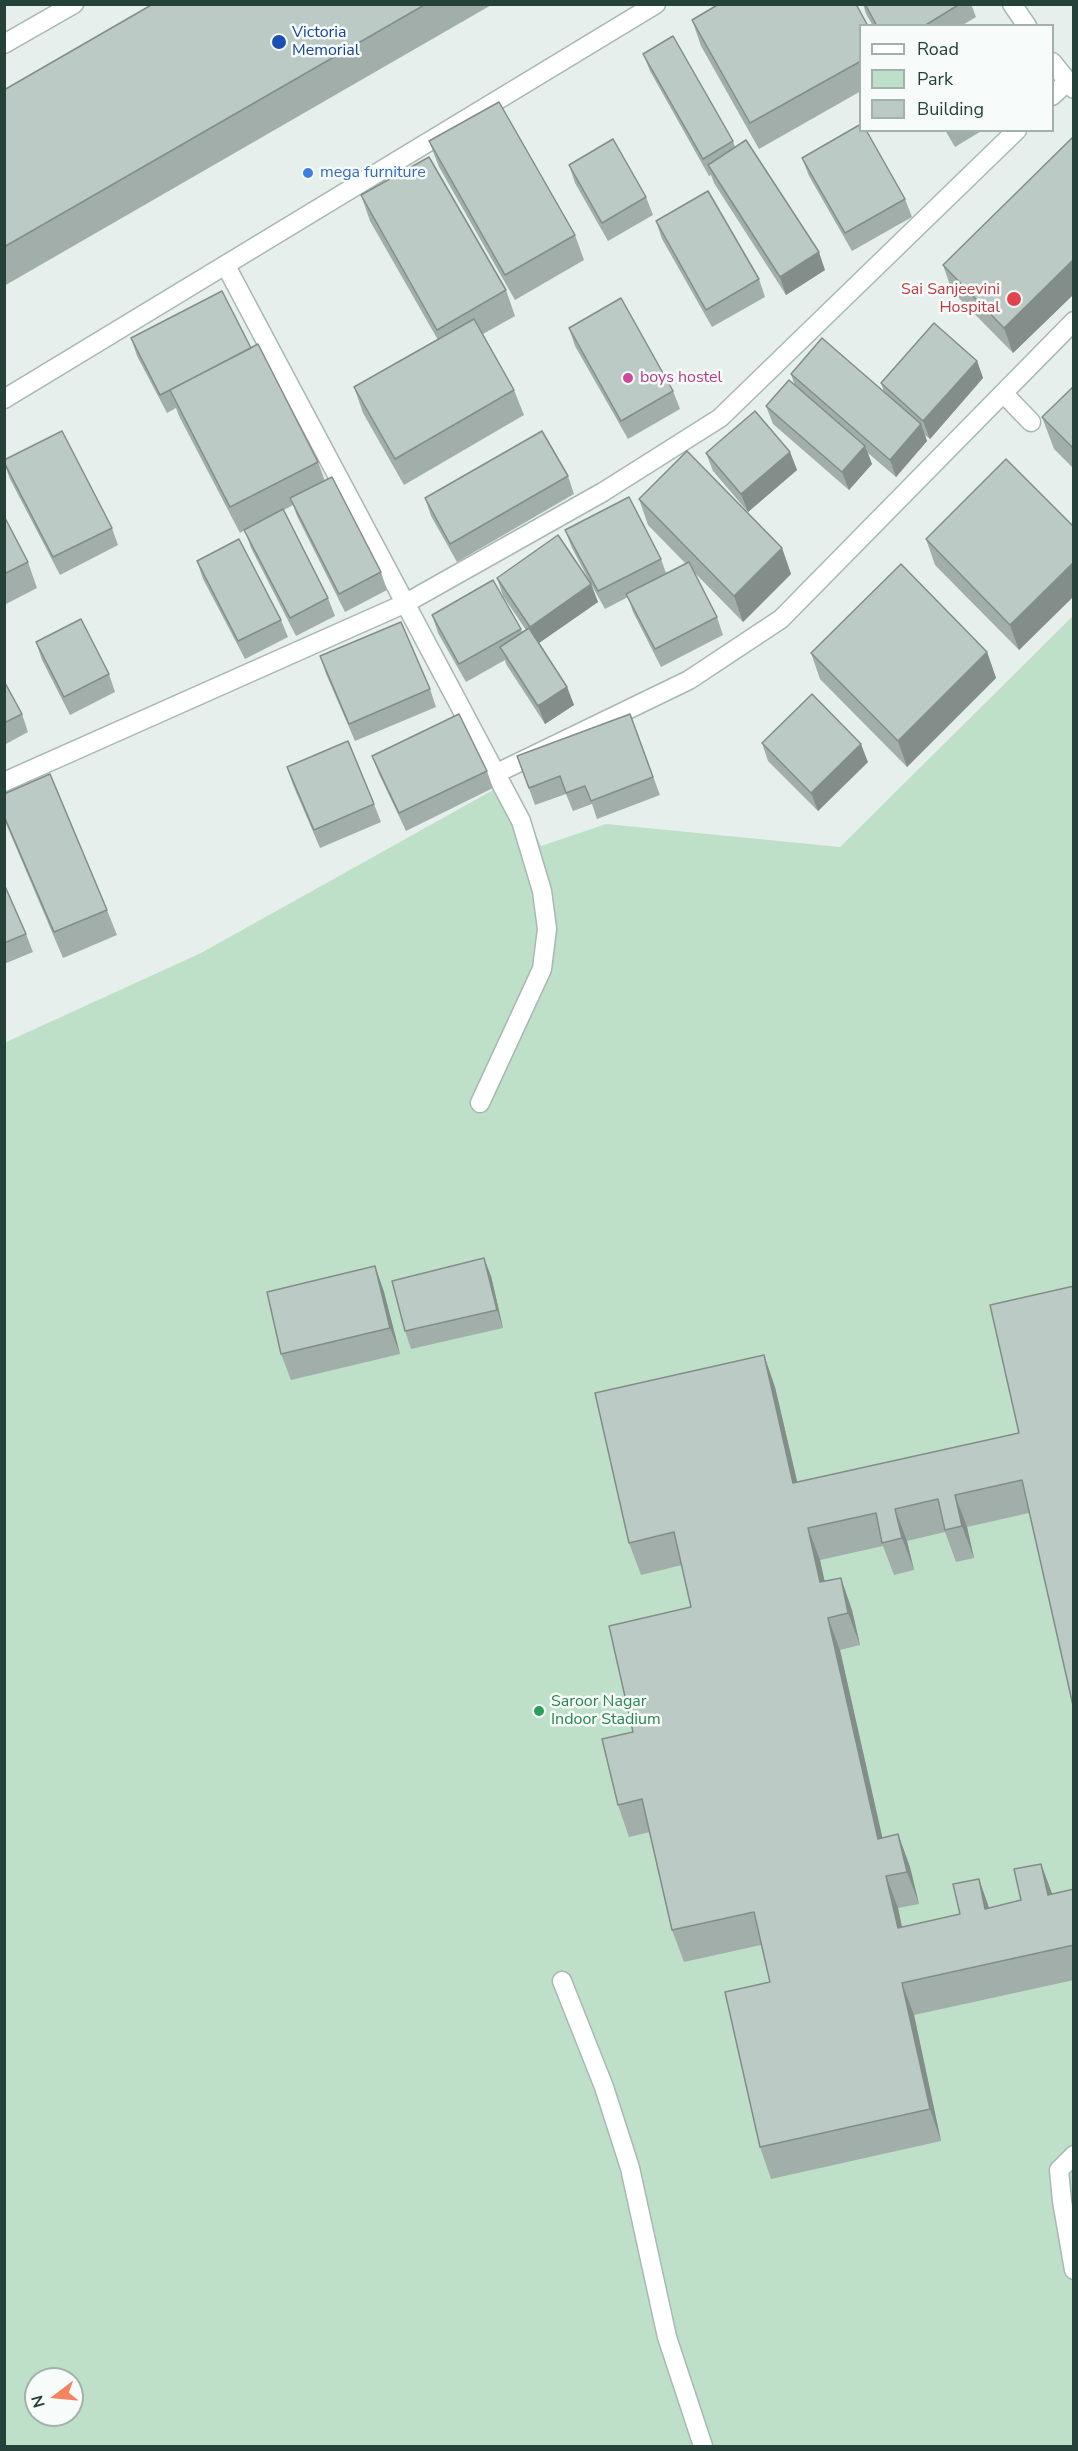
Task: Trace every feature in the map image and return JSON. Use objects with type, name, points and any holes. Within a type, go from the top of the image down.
[{"type":"street","points":[[4,44],[74,4]]},
{"type":"street","points":[[4,399],[656,4]]},
{"type":"street","points":[[1012,4],[1026,24]]},
{"type":"street","points":[[1054,63],[1070,86],[1054,95]]},
{"type":"street","points":[[4,782],[405,603],[603,492],[720,418],[1015,132]]},
{"type":"street","points":[[226,266],[521,821],[542,891],[547,929],[542,969],[480,1102]]},
{"type":"street","points":[[497,773],[689,680],[781,620],[1003,393],[1070,332]]},
{"type":"street","points":[[1003,393],[1031,422]]},
{"type":"street","points":[[562,1981],[604,2087],[630,2168],[667,2337],[703,2446]]},
{"type":"street","points":[[1074,2155],[1059,2170],[1074,2270]]},
{"type":"green space","name":"Saroor Nagar Indoor Stadium","points":[[1073,616],[1073,2446],[5,2446],[4,1043],[201,953],[511,780],[541,846],[606,824],[840,847]]},
{"type":"building","points":[[153,4],[426,4],[4,247],[4,90]]},
{"type":"building","points":[[719,4],[856,4],[867,24],[859,24],[859,62],[750,123],[692,20]]},
{"type":"building","points":[[865,4],[960,4],[927,24],[876,24]]},
{"type":"building","points":[[673,36],[733,141],[703,159],[643,54]]},
{"type":"building","points":[[499,102],[575,235],[505,275],[429,141]]},
{"type":"building","points":[[859,125],[859,132],[867,132],[905,199],[845,233],[802,158]]},
{"type":"building","points":[[1074,136],[1074,259],[1004,328],[943,265]]},
{"type":"building","points":[[613,139],[646,197],[602,223],[569,165]]},
{"type":"building","points":[[746,140],[819,252],[780,277],[708,165]]},
{"type":"building","points":[[429,157],[506,290],[437,330],[361,195]]},
{"type":"building","points":[[708,191],[759,279],[706,310],[656,221]]},
{"type":"building","points":[[222,291],[251,348],[160,395],[131,338]]},
{"type":"building","name":"boys hostel","points":[[621,298],[673,391],[621,421],[569,328]]},
{"type":"building","points":[[474,319],[514,390],[395,459],[354,387]]},
{"type":"building","points":[[934,323],[977,361],[923,421],[881,383]]},
{"type":"building","points":[[822,338],[921,424],[890,460],[791,374]]},
{"type":"building","points":[[258,344],[318,462],[230,507],[170,390]]},
{"type":"building","points":[[789,380],[865,446],[842,472],[766,406]]},
{"type":"building","points":[[1074,386],[1074,449],[1042,417]]},
{"type":"building","points":[[755,411],[790,452],[741,494],[706,453]]},
{"type":"building","points":[[62,431],[112,528],[53,557],[4,460]]},
{"type":"building","points":[[542,431],[568,476],[450,544],[425,498]]},
{"type":"building","points":[[687,451],[782,548],[734,596],[639,499]]},
{"type":"building","points":[[1006,459],[1074,527],[1074,562],[1010,625],[926,539]]},
{"type":"building","points":[[332,477],[381,572],[339,594],[290,498]]},
{"type":"building","points":[[629,497],[661,559],[598,591],[565,530]]},
{"type":"building","points":[[283,509],[328,598],[290,618],[244,530]]},
{"type":"building","points":[[4,516],[28,562],[4,574]]},
{"type":"building","points":[[558,535],[591,584],[530,627],[497,578]]},
{"type":"building","points":[[239,539],[281,620],[238,641],[197,561]]},
{"type":"building","points":[[689,562],[717,617],[655,649],[626,594]]},
{"type":"building","points":[[901,564],[987,652],[898,741],[811,653]]},
{"type":"building","points":[[493,580],[521,629],[459,664],[432,615]]},
{"type":"building","points":[[81,619],[109,674],[64,697],[36,642]]},
{"type":"building","points":[[401,622],[430,689],[349,724],[320,656]]},
{"type":"building","points":[[529,628],[567,687],[538,706],[500,647]]},
{"type":"building","points":[[4,681],[22,714],[4,723]]},
{"type":"building","points":[[812,694],[861,744],[811,793],[762,743]]},
{"type":"building","points":[[459,714],[487,771],[399,813],[372,756]]},
{"type":"building","points":[[630,714],[653,777],[591,801],[585,786],[566,793],[560,776],[529,788],[517,756]]},
{"type":"building","points":[[348,741],[374,804],[314,830],[287,767]]},
{"type":"building","points":[[50,774],[107,910],[54,932],[4,816],[4,794]]},
{"type":"building","points":[[4,884],[26,934],[4,943]]},
{"type":"building","points":[[484,1258],[497,1310],[405,1331],[392,1281]]},
{"type":"building","points":[[375,1266],[390,1328],[281,1354],[267,1292]]},
{"type":"building","points":[[1074,1286],[1074,1710],[1022,1480],[955,1495],[962,1526],[945,1530],[938,1499],[895,1509],[902,1538],[882,1543],[876,1513],[808,1528],[820,1582],[841,1578],[848,1613],[828,1618],[878,1839],[898,1834],[907,1872],[886,1876],[898,1928],[960,1914],[953,1884],[979,1879],[985,1909],[1021,1900],[1014,1869],[1041,1864],[1048,1895],[1074,1889],[1074,1945],[902,1983],[930,2109],[760,2147],[725,1992],[770,1982],[754,1912],[672,1930],[642,1799],[618,1805],[602,1739],[633,1732],[609,1626],[691,1607],[674,1532],[629,1543],[595,1393],[764,1355],[793,1483],[1019,1433],[990,1305]]},
{"type":"place","name":"Victoria Memorial","points":[[279,42]]},
{"type":"place","name":"mega furniture","points":[[308,173]]},
{"type":"place","name":"Sai Sanjeevini Hospital","points":[[1014,299]]},
{"type":"place","name":"boys hostel","points":[[628,378]]},
{"type":"place","name":"Saroor Nagar Indoor Stadium","points":[[539,1711]]}]
